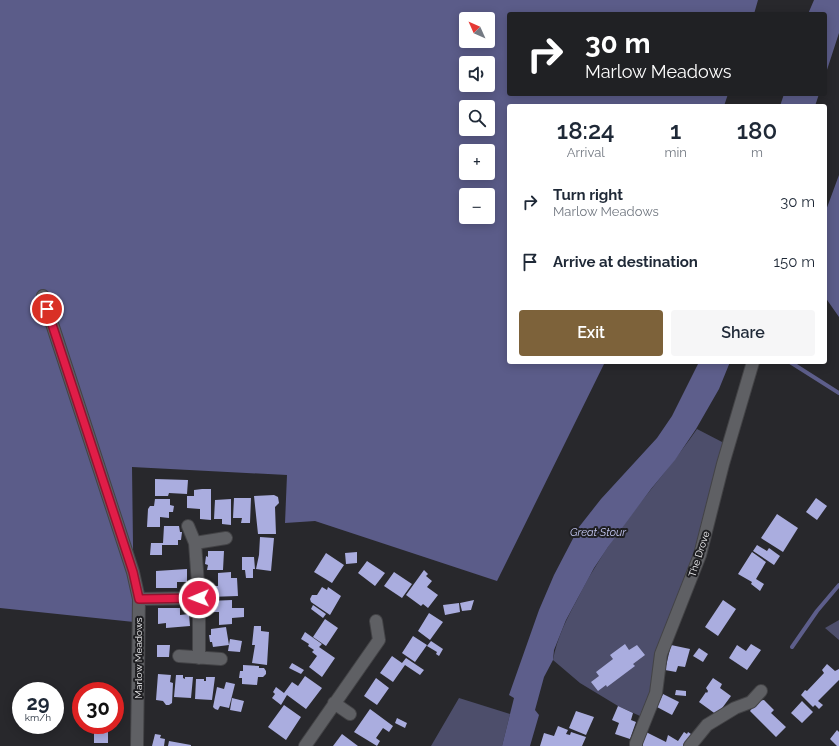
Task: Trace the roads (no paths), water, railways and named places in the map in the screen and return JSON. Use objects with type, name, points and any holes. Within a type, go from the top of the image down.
[{"type":"street","name":"Marlow Meadows","points":[[43,296],[133,572],[139,599],[138,746]]},
{"type":"street","name":"The Drove","points":[[636,744],[656,693],[661,654],[700,555],[723,464],[752,364]]},
{"type":"street","points":[[188,526],[195,543],[199,598],[199,658]]},
{"type":"street","points":[[195,543],[226,538]]},
{"type":"street","points":[[139,599],[199,598]]},
{"type":"street","points":[[305,746],[379,640],[376,621]]},
{"type":"street","points":[[179,656],[221,659]]},
{"type":"street","points":[[690,746],[712,721],[735,708],[751,702],[761,691]]},
{"type":"street","points":[[334,703],[350,714]]},
{"type":"water","points":[[814,0],[839,0],[839,33],[827,70],[827,12],[809,12]]},
{"type":"water","points":[[783,96],[818,96],[816,104],[781,104]]},
{"type":"water","name":"Great Stour","points":[[698,364],[729,364],[719,389],[696,429],[675,460],[651,489],[608,547],[594,568],[566,620],[554,650],[553,660],[544,677],[535,710],[539,715],[530,746],[502,746],[514,698],[509,695],[539,610],[554,575],[579,527],[601,499],[657,438],[672,416]]},
{"type":"waterway","name":"Great Stour","points":[[827,13],[831,0]]},
{"type":"waterway","points":[[793,364],[839,393]]},
{"type":"waterway","points":[[792,647],[817,611],[839,585]]}]
